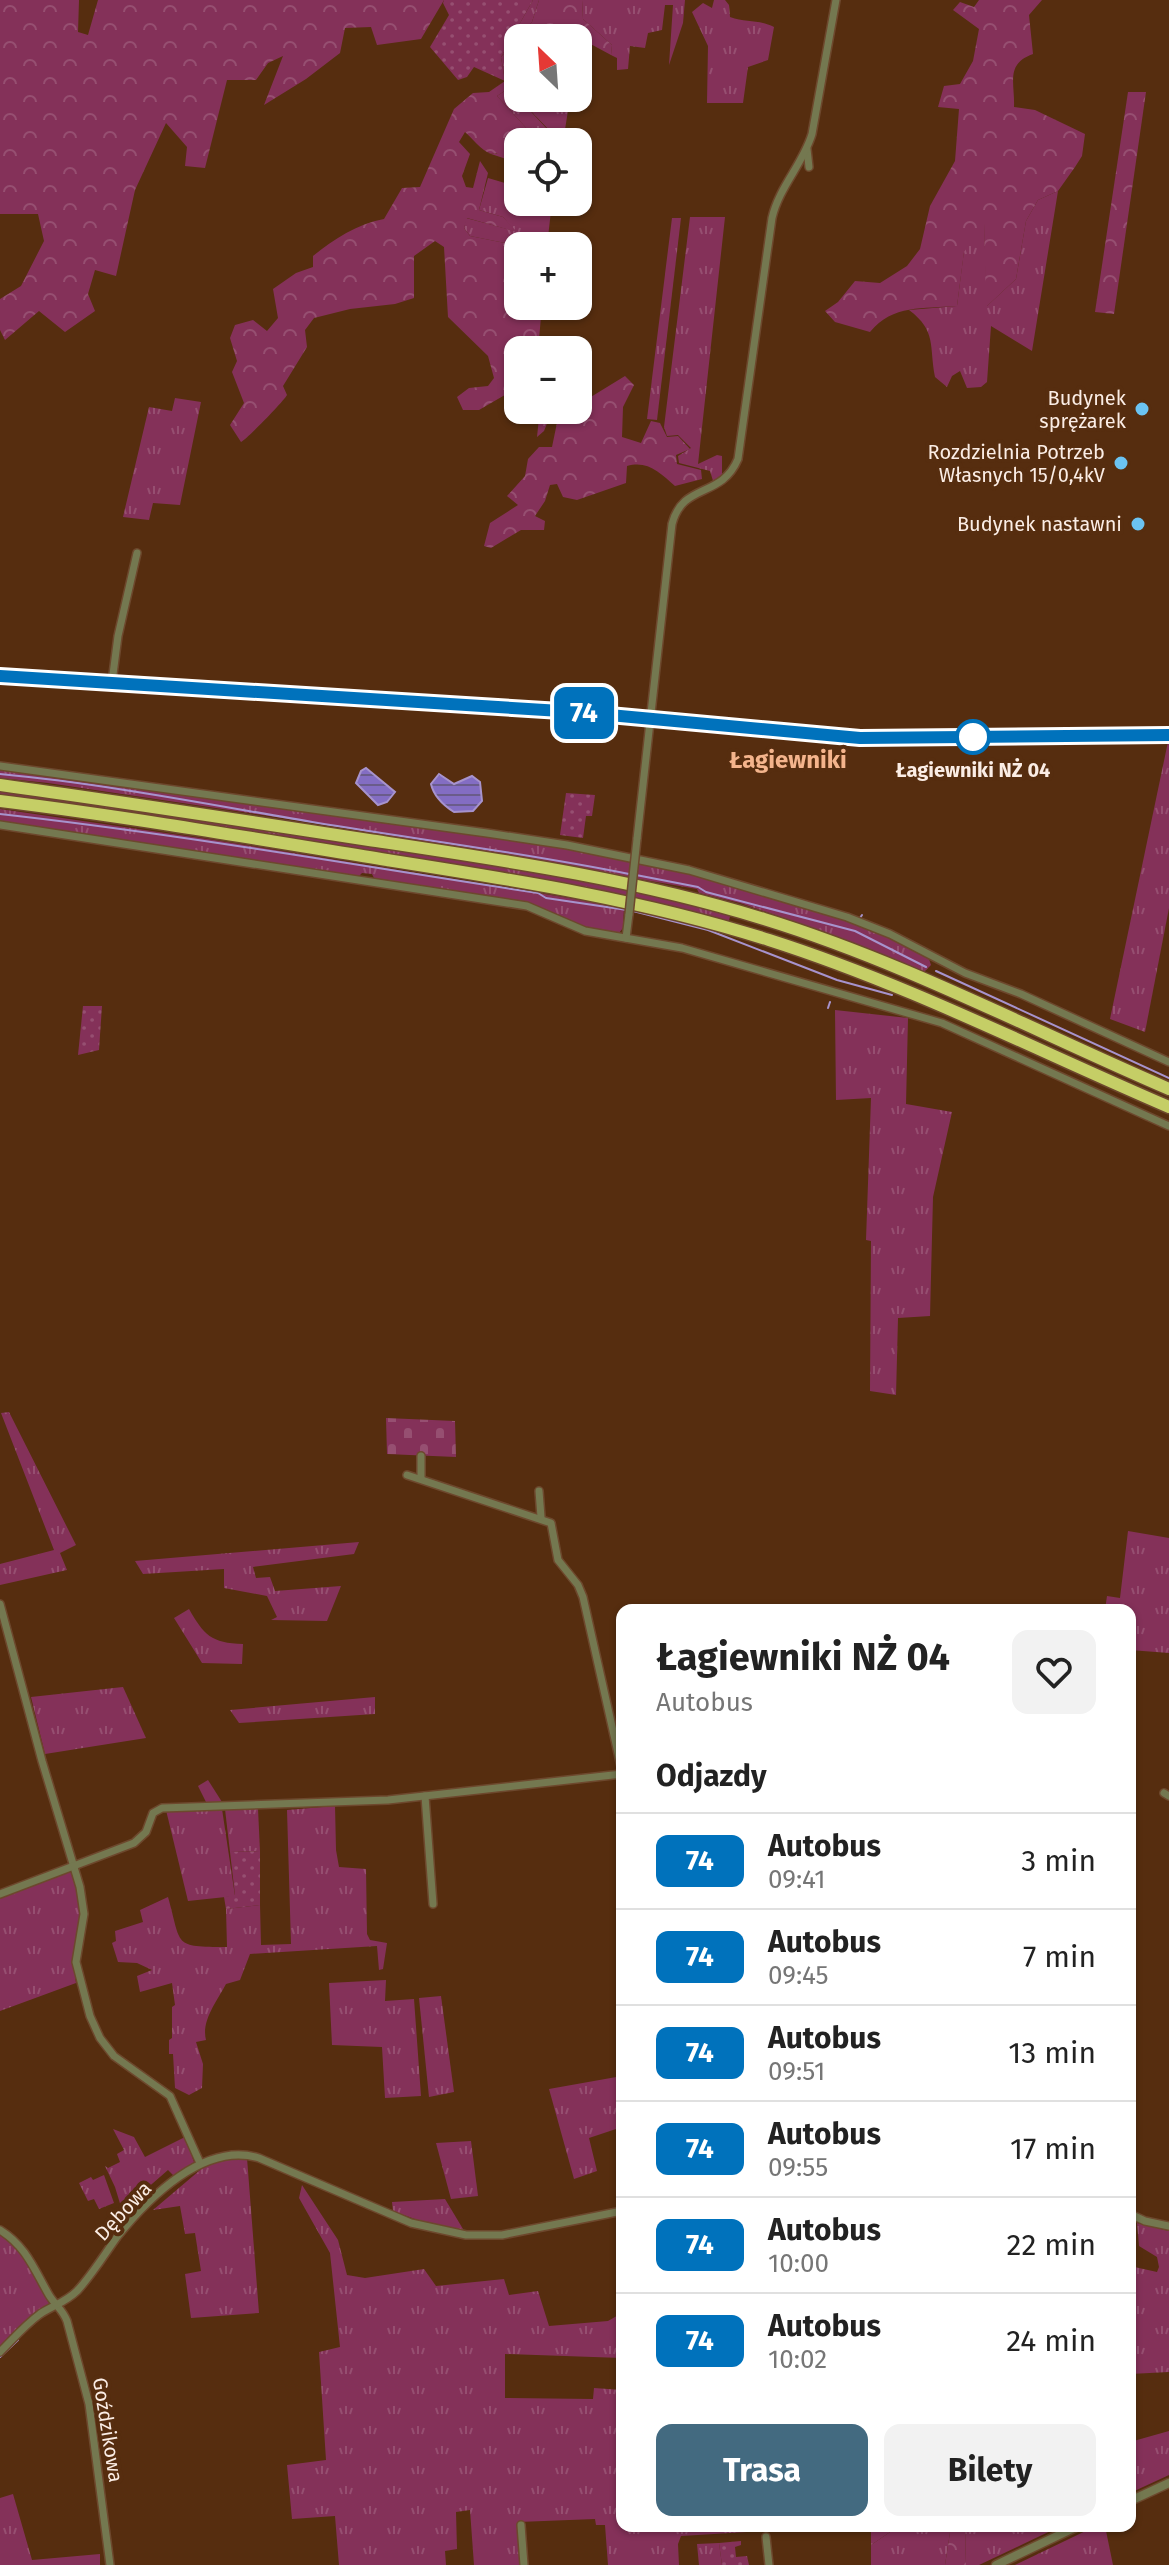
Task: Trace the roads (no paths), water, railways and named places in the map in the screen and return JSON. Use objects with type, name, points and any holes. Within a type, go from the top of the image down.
[{"type":"highway","points":[[0,785],[526,864],[700,900],[808,933],[904,969],[1169,1089]]},
{"type":"highway","points":[[0,801],[96,813],[527,882],[680,915],[767,939],[900,987],[1169,1107]]},
{"type":"street","points":[[626,938],[674,518],[684,501],[722,482],[738,459],[773,210],[807,149],[836,0]]},
{"type":"street","points":[[807,149],[809,167]]},
{"type":"street","points":[[112,682],[118,636],[137,553]]},
{"type":"street","points":[[0,676],[651,719],[872,738],[1169,735]]},
{"type":"street","points":[[0,766],[501,835],[689,870],[862,922],[965,973],[1021,994],[1169,1062]]},
{"type":"street","points":[[0,825],[517,905],[545,912],[585,931],[682,948],[942,1023],[1169,1126]]},
{"type":"street","points":[[421,1456],[421,1478]]},
{"type":"street","points":[[407,1475],[541,1517],[554,1526],[558,1560],[578,1585],[583,1597],[616,1745]]},
{"type":"street","points":[[539,1491],[541,1517]]},
{"type":"street","points":[[0,1604],[42,1761],[74,1865],[84,1910],[77,1950],[77,1972],[96,2031],[117,2059],[170,2096],[200,2163]]},
{"type":"street","points":[[0,1894],[140,1839],[153,1813],[162,1808],[311,1805],[425,1796],[616,1773]]},
{"type":"street","points":[[425,1796],[433,1904]]},
{"type":"street","name":"Dębowa","points":[[0,2352],[38,2316],[78,2291],[123,2230],[146,2206],[200,2163],[219,2156],[240,2153],[266,2160],[411,2223],[466,2235],[502,2235],[616,2212]]},
{"type":"street","points":[[1136,2217],[1169,2226]]},
{"type":"street","name":"Goździkowa","points":[[0,2230],[26,2251],[67,2321],[87,2394],[110,2565]]},
{"type":"street","points":[[1136,2498],[1169,2483]]},
{"type":"street","points":[[521,2525],[524,2565]]},
{"type":"street","points":[[996,2565],[1065,2532]]},
{"type":"street","points":[[766,2537],[769,2565]]},
{"type":"waterway","points":[[0,774],[120,789],[629,874]]},
{"type":"waterway","points":[[0,814],[269,851],[627,910]]},
{"type":"waterway","points":[[636,875],[698,887],[706,892],[855,931],[926,967]]},
{"type":"waterway","points":[[633,911],[708,930],[837,980],[892,995]]},
{"type":"waterway","points":[[936,971],[1169,1078]]},
{"type":"waterway","points":[[828,1008],[830,1002]]},
{"type":"waterway","points":[[0,2357],[18,2340]]},
{"type":"place","name":"Budynek sprężarek","points":[[1142,409]]},
{"type":"place","name":"Rozdzielnia Potrzeb Własnych 15/0,4kV","points":[[1121,463]]},
{"type":"place","name":"Budynek nastawni","points":[[1138,524]]},
{"type":"place","name":"Łagiewniki NŻ 04","points":[[973,737]]},
{"type":"district","name":"Łagiewniki","points":[[788,760]]}]
